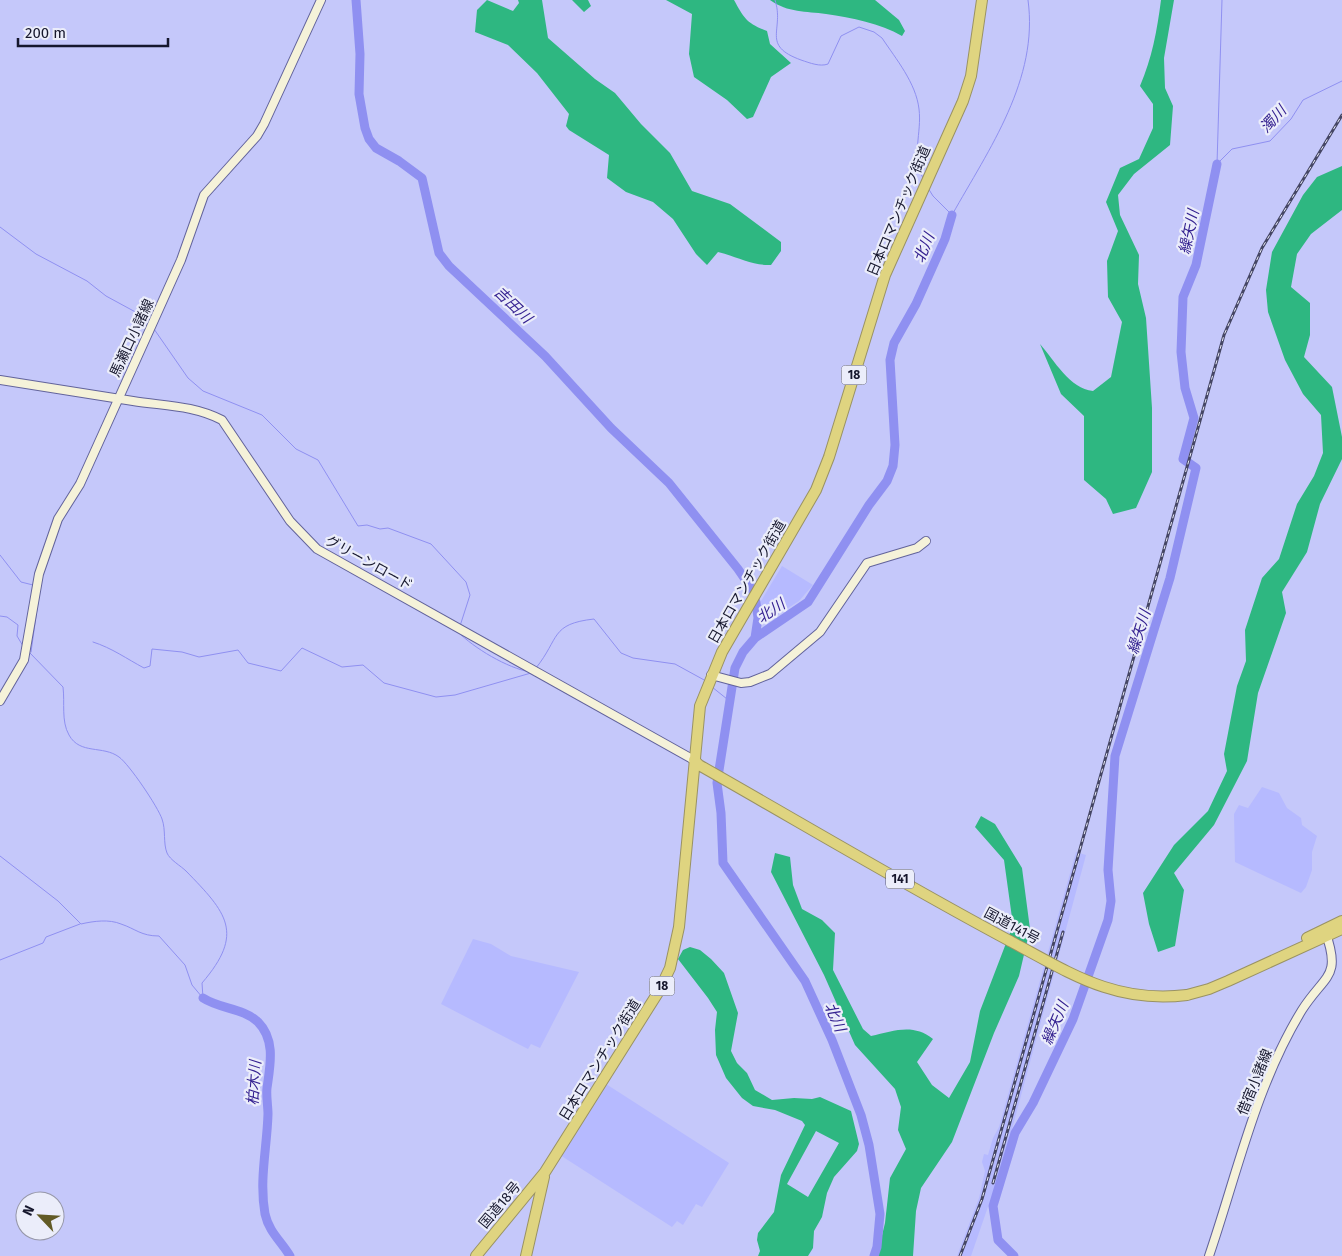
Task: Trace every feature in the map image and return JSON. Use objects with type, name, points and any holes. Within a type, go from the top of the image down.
[{"type":"highway","name":"日本ロマンチック街道","points":[[545,1172],[659,991],[670,968],[679,927],[700,706],[711,675],[731,636],[807,507],[822,474],[885,275],[963,101],[971,76],[982,0]]},
{"type":"highway","name":"国道141号","points":[[694,760],[1010,941],[1084,981],[1115,992],[1154,997],[1187,994],[1209,989],[1234,978],[1243,970],[1325,933],[1342,921]]},
{"type":"highway","name":"国道141号","points":[[1325,933],[1342,929]]},
{"type":"highway","name":"国道18号","points":[[476,1256],[545,1172]]},
{"type":"highway","points":[[526,1256],[545,1172]]},
{"type":"highway","points":[[517,1208],[527,1205],[536,1215]]},
{"type":"main road","name":"馬瀬口小諸線","points":[[0,701],[24,660],[39,574],[45,551],[58,519],[80,484],[179,265],[204,195],[256,136],[264,124],[321,0]]},
{"type":"main road","name":"グリーンロード","points":[[0,380],[183,407],[206,412],[222,420],[290,521],[317,549],[694,760]]},
{"type":"main road","points":[[711,675],[741,684],[770,674],[820,632],[867,563],[917,548],[926,541]]},
{"type":"main road","name":"借宿小諸線","points":[[1209,1256],[1266,1083],[1292,1026],[1308,1000],[1332,971],[1334,955],[1325,933]]},
{"type":"shaded area","points":[[782,566],[813,585],[799,601],[768,621],[763,622],[761,601]]},
{"type":"shaded area","points":[[1262,787],[1279,793],[1287,808],[1301,818],[1302,825],[1317,836],[1312,852],[1312,870],[1306,887],[1301,893],[1235,862],[1234,814],[1239,805],[1248,808]]},
{"type":"shaded area","points":[[1076,852],[1086,855],[1002,1166],[971,1256],[957,1256],[979,1198],[985,1171],[982,1162],[984,1154],[988,1155],[993,1138],[999,1127]]},
{"type":"shaded area","points":[[473,939],[491,944],[511,956],[579,972],[540,1048],[531,1044],[528,1049],[441,1004]]},
{"type":"shaded area","points":[[606,1084],[729,1163],[702,1207],[696,1204],[683,1225],[677,1221],[672,1227],[560,1155]]},
{"type":"green space","points":[[487,0],[513,11],[519,3],[518,0],[542,0],[548,38],[595,79],[615,93],[641,124],[670,153],[692,191],[730,204],[781,242],[781,251],[771,265],[751,262],[718,252],[707,265],[696,254],[673,219],[653,202],[626,192],[607,178],[609,155],[569,130],[566,126],[569,114],[537,73],[508,45],[475,32],[477,10]]},
{"type":"green space","points":[[572,0],[588,0],[591,6],[584,12]]},
{"type":"green space","points":[[666,0],[734,0],[746,19],[767,31],[770,44],[791,63],[771,77],[753,117],[747,119],[727,100],[694,77],[689,54],[692,14]]},
{"type":"green space","points":[[770,0],[875,0],[899,20],[905,31],[902,36],[866,22],[797,11]]},
{"type":"green space","points":[[1161,0],[1174,0],[1164,58],[1165,88],[1173,106],[1170,145],[1134,174],[1118,195],[1120,215],[1139,255],[1138,284],[1146,318],[1152,408],[1152,472],[1136,508],[1113,514],[1106,499],[1084,480],[1084,416],[1061,394],[1040,344],[1063,373],[1085,389],[1093,391],[1111,377],[1122,322],[1108,297],[1107,261],[1118,231],[1106,202],[1120,168],[1139,159],[1153,128],[1153,104],[1140,86],[1154,44]]},
{"type":"green space","points":[[1342,166],[1342,210],[1311,234],[1297,254],[1291,287],[1310,303],[1310,335],[1304,357],[1332,387],[1342,437],[1342,459],[1320,504],[1307,552],[1282,592],[1286,613],[1258,693],[1247,761],[1214,825],[1174,873],[1184,890],[1175,946],[1158,952],[1149,924],[1143,893],[1174,845],[1208,811],[1227,771],[1224,754],[1237,686],[1246,661],[1245,630],[1262,578],[1279,559],[1297,504],[1314,476],[1323,453],[1321,415],[1303,394],[1285,360],[1268,312],[1266,290],[1272,252],[1303,195],[1317,177]]},
{"type":"green space","points":[[981,816],[995,824],[1022,868],[1030,929],[1019,976],[994,1033],[952,1142],[921,1188],[916,1211],[913,1256],[877,1256],[885,1223],[890,1178],[906,1149],[898,1130],[901,1107],[895,1089],[855,1045],[824,975],[771,872],[775,853],[790,857],[793,885],[802,909],[822,920],[835,933],[833,970],[863,1029],[871,1036],[903,1030],[918,1031],[933,1039],[917,1062],[932,1085],[949,1098],[970,1062],[980,1011],[1013,925],[1004,860],[975,827]]},
{"type":"green space","points":[[690,947],[700,950],[724,973],[738,1013],[731,1051],[737,1063],[747,1073],[755,1090],[772,1100],[820,1097],[851,1111],[859,1144],[857,1151],[834,1177],[827,1193],[822,1217],[814,1231],[813,1248],[808,1256],[758,1256],[760,1251],[757,1240],[758,1233],[774,1212],[781,1175],[805,1125],[802,1121],[775,1110],[753,1106],[742,1098],[726,1078],[716,1055],[715,1030],[717,1012],[678,959],[683,950]],"holes":[[[816,1131],[839,1143],[808,1197],[787,1184]]]},
{"type":"waterway","name":"吉田川","points":[[356,0],[360,54],[359,94],[365,128],[369,139],[376,148],[399,161],[422,178],[439,253],[449,266],[545,356],[611,428],[669,483],[738,569],[753,591]]},
{"type":"waterway","points":[[775,0],[778,20],[777,42],[781,49],[801,60],[818,65],[828,64],[841,36],[859,27],[874,32],[882,38],[905,72],[917,99],[920,118],[917,153],[923,178]]},
{"type":"waterway","name":"北川","points":[[928,188],[933,196],[952,215],[995,139],[1019,85],[1026,58],[1029,29],[1028,0]]},
{"type":"waterway","name":"繰矢川","points":[[1217,164],[1222,0]]},
{"type":"waterway","name":"濁川","points":[[1217,164],[1232,149],[1270,141],[1291,119],[1303,100],[1342,81]]},
{"type":"waterway","name":"繰矢川","points":[[1014,1256],[998,1240],[993,1206],[1015,1133],[1033,1103],[1073,1019],[1108,920],[1111,901],[1108,870],[1115,756],[1170,578],[1196,468],[1183,459],[1194,418],[1185,388],[1181,352],[1183,297],[1196,265],[1217,164]]},
{"type":"waterway","name":"北川","points":[[874,1256],[877,1247],[880,1214],[869,1145],[861,1115],[832,1040],[805,981],[723,863],[721,813],[717,783],[735,668],[743,652],[755,638],[808,602],[869,505],[887,481],[893,466],[895,445],[890,360],[894,343],[916,304],[945,239],[952,215]]},
{"type":"waterway","points":[[0,227],[36,254],[87,281],[106,296],[141,315],[149,324]]},
{"type":"waterway","points":[[154,329],[188,378],[203,391],[262,415],[296,449],[318,460],[358,526],[367,525],[380,529],[388,528],[431,544],[466,582],[470,595],[460,626]]},
{"type":"waterway","points":[[0,555],[21,582],[33,585]]},
{"type":"waterway","points":[[31,652],[38,602]]},
{"type":"waterway","name":"吉田川","points":[[755,638],[758,618],[756,602]]},
{"type":"waterway","points":[[0,616],[7,617],[18,625],[17,636],[23,646]]},
{"type":"waterway","points":[[536,668],[563,629],[580,621],[594,619],[621,653],[633,658],[675,664],[706,681]]},
{"type":"waterway","points":[[458,632],[491,656],[511,666],[530,672]]},
{"type":"waterway","points":[[93,642],[113,650],[144,668],[150,666],[152,649],[182,652],[199,657],[238,650],[248,663],[281,671],[302,648],[342,667],[363,665],[384,683],[436,697],[455,695],[531,673]]},
{"type":"waterway","points":[[29,652],[63,687],[64,718],[69,735],[74,741],[85,748],[113,753],[124,761],[143,786],[159,813],[163,823],[168,856],[200,886],[212,899],[220,912],[225,924],[227,937],[215,966],[202,983],[203,998]]},
{"type":"waterway","points":[[712,687],[727,699],[728,703]]},
{"type":"waterway","name":"柏木川","points":[[0,856],[58,901],[81,924],[96,921],[112,921],[143,934],[159,936],[185,965],[192,985],[202,997]]},
{"type":"waterway","points":[[0,960],[43,943],[46,937],[80,924]]},
{"type":"waterway","name":"柏木川","points":[[203,998],[252,1017],[264,1029],[270,1045],[263,1201],[269,1226],[290,1256]]},
{"type":"railway","points":[[960,1256],[982,1199],[1224,335],[1262,248],[1342,115]]},
{"type":"railway","points":[[993,1183],[1063,932]]}]
